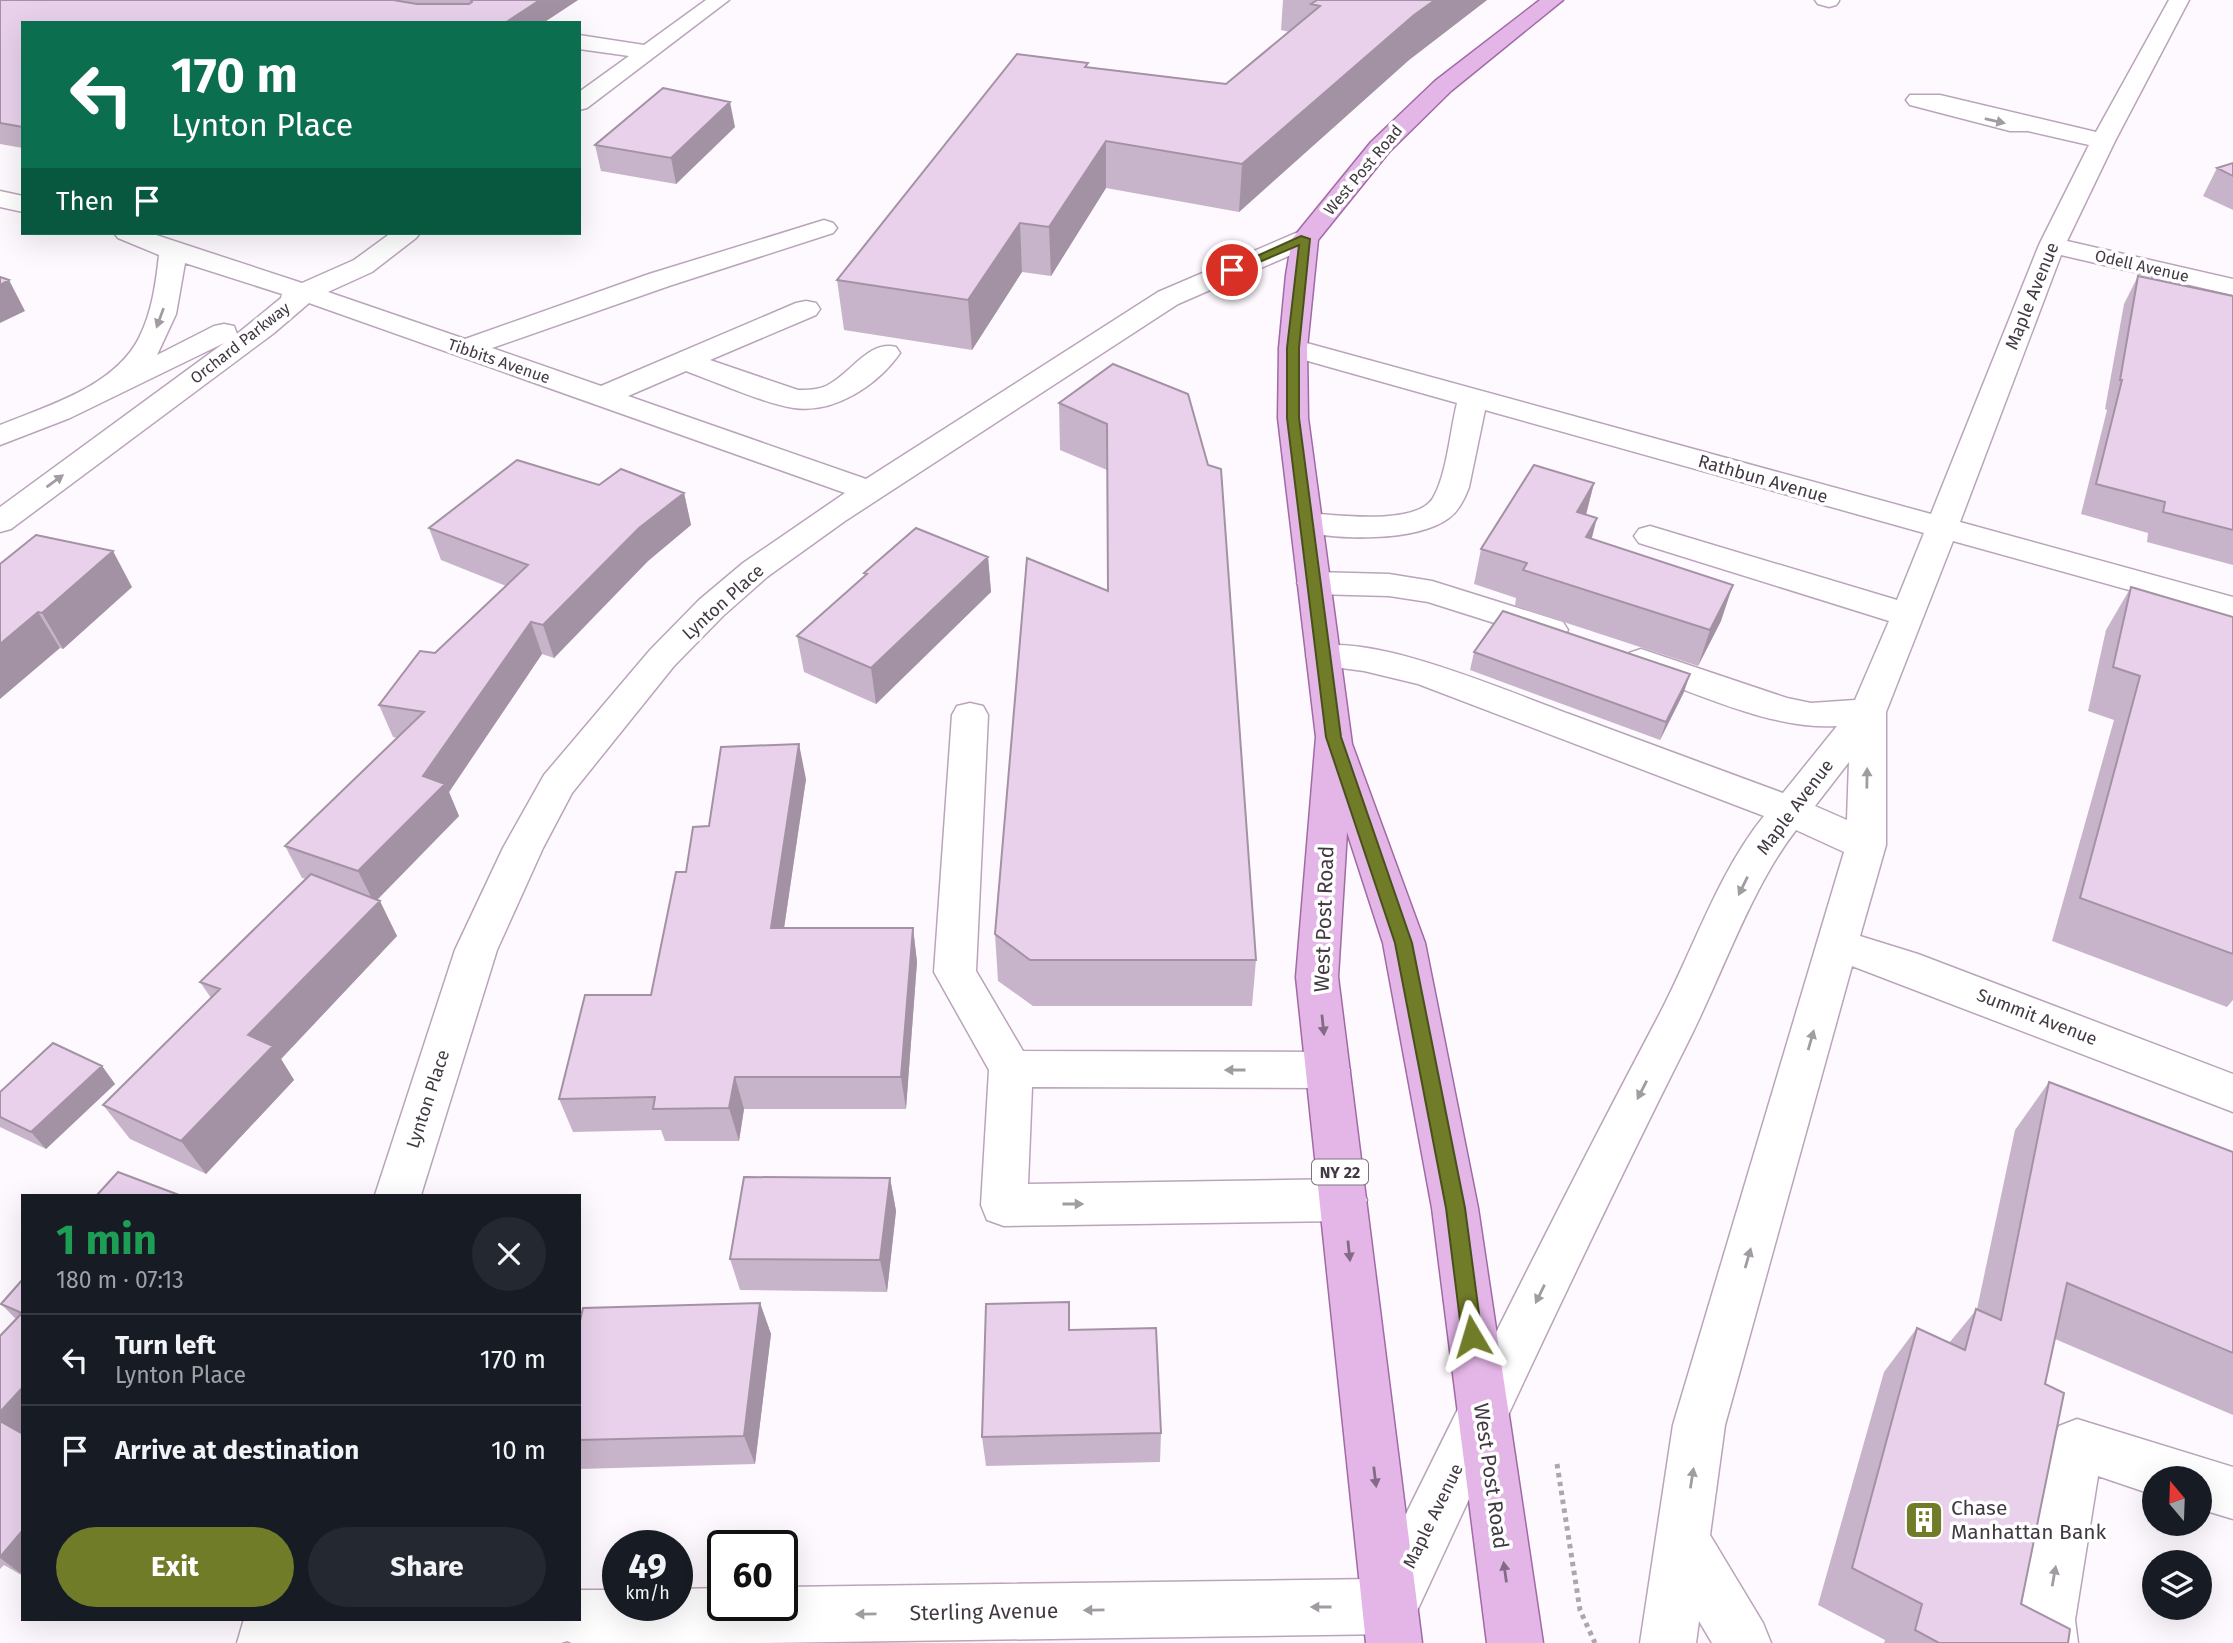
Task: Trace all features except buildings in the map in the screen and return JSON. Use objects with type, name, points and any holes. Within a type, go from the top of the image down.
[{"type":"main road","name":"West Post Road","points":[[1392,1625],[1317,977],[1334,737],[1293,418],[1293,348],[1305,239],[1380,147],[1411,114],[1553,0]]},
{"type":"main road","name":"West Post Road","points":[[1334,737],[1404,943],[1455,1208],[1515,1643]]},
{"type":"street","points":[[581,101],[719,0]]},
{"type":"street","name":"Maple Avenue","points":[[1392,1625],[1482,1413],[1760,849],[1868,712],[2052,245],[2103,141],[2179,0]]},
{"type":"street","points":[[581,42],[646,52]]},
{"type":"street","points":[[1924,102],[2010,124],[2028,124],[2103,141]]},
{"type":"street","points":[[0,199],[21,204]]},
{"type":"street","points":[[463,349],[659,280],[824,228]]},
{"type":"street","name":"Tibbits Avenue","points":[[132,235],[870,491]]},
{"type":"street","points":[[304,293],[363,266],[404,235]]},
{"type":"street","name":"Lynton Place","points":[[398,1194],[476,950],[523,848],[556,785],[662,658],[711,608],[755,570],[870,491],[1168,298],[1305,239]]},
{"type":"street","name":"Odell Avenue","points":[[2052,245],[2233,287]]},
{"type":"street","name":"Orchard Parkway","points":[[107,387],[129,372],[147,349],[167,296],[173,251]]},
{"type":"street","name":"Orchard Parkway","points":[[0,436],[107,387],[147,372],[258,313],[304,293]]},
{"type":"street","name":"Orchard Parkway","points":[[0,522],[253,335],[304,293]]},
{"type":"street","points":[[600,397],[806,309]]},
{"type":"street","name":"Rathbun Avenue","points":[[1293,348],[2233,608]]},
{"type":"street","points":[[682,360],[795,399],[815,400],[846,390],[886,353]]},
{"type":"street","points":[[1307,523],[1398,525],[1430,516],[1448,500],[1473,398]]},
{"type":"street","points":[[1650,536],[1908,615]]},
{"type":"street","points":[[1314,583],[1389,584],[1432,592],[1783,710],[1811,715],[1868,712],[1866,845],[1699,1425],[1668,1643]]},
{"type":"street","points":[[1324,656],[1364,659],[1427,676],[1790,811],[1866,845]]},
{"type":"street","points":[[970,715],[955,972],[1011,1069],[1004,1205],[1344,1200]]},
{"type":"street","name":"Summit Avenue","points":[[1839,945],[2233,1093]]},
{"type":"street","points":[[1011,1069],[1328,1070]]},
{"type":"street","points":[[2050,1643],[2047,1620],[2077,1444],[2146,1466]]},
{"type":"street","points":[[2212,1487],[2233,1493]]},
{"type":"street","points":[[1682,1539],[1743,1643]]},
{"type":"street","name":"Sterling Avenue","points":[[581,1618],[1392,1625]]},
{"type":"street","points":[[264,1643],[271,1621]]},
{"type":"street","points":[[294,1643],[390,1621]]},
{"type":"path","points":[[1554,1450],[1580,1610],[1595,1643]]},
{"type":"place","name":"Chase Manhattan Bank","points":[[1924,1520]]},
{"type":"route","points":[[1232,270],[1305,239],[1293,348],[1293,418],[1334,737],[1404,943],[1455,1208],[1472,1336]]}]
